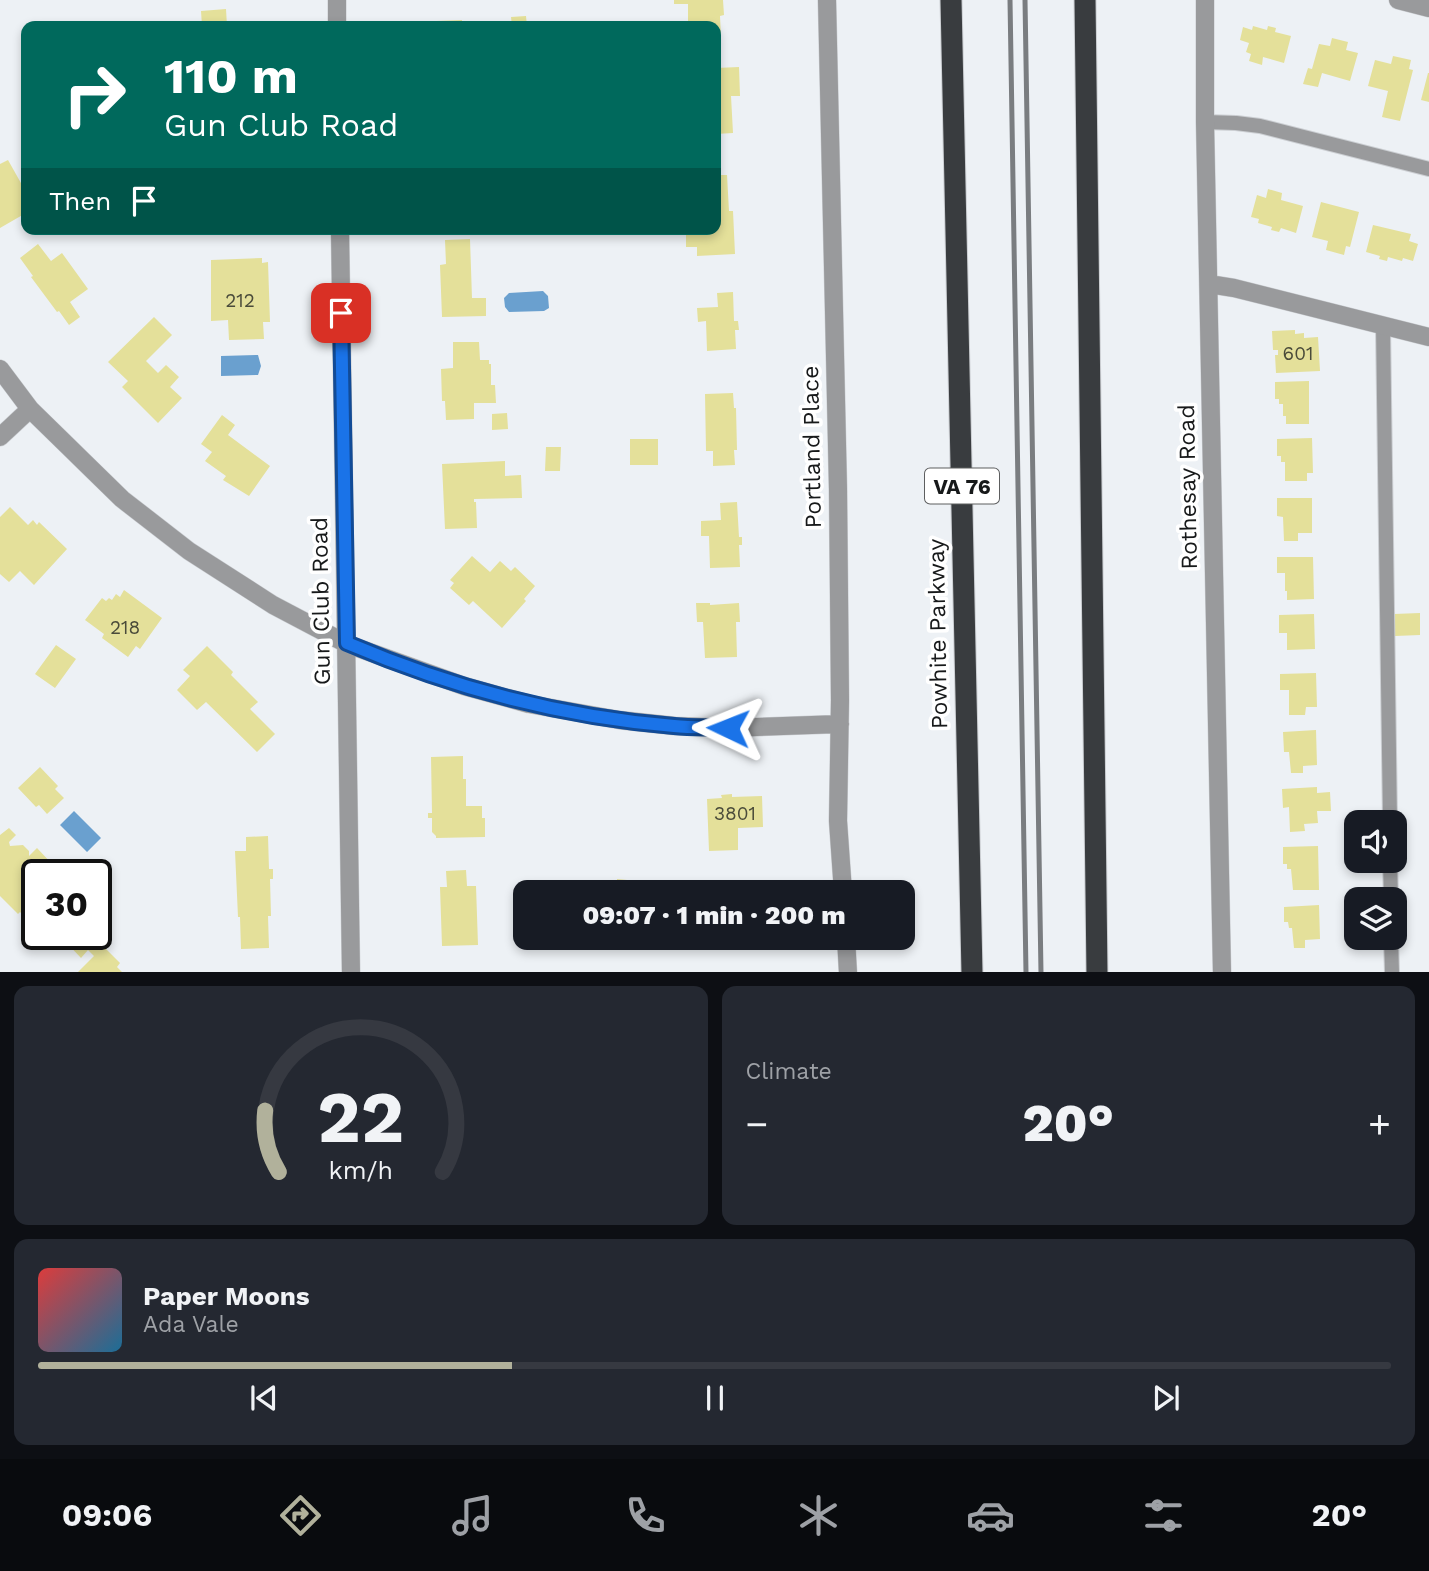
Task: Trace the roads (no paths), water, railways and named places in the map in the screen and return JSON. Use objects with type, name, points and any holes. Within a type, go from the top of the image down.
[{"type":"highway","name":"Powhite Parkway","points":[[951,0],[972,972]]},
{"type":"highway","points":[[1086,3],[1097,972]]},
{"type":"street","points":[[337,0],[337,21]]},
{"type":"street","name":"Portland Place","points":[[827,0],[838,478],[838,821],[842,880]]},
{"type":"street","name":"Rothesay Road","points":[[1205,0],[1205,122],[1222,972]]},
{"type":"street","points":[[1398,0],[1429,8]]},
{"type":"street","name":"Gun Club Road","points":[[340,235],[351,972]]},
{"type":"street","points":[[1209,284],[1429,337]]},
{"type":"street","points":[[0,369],[30,409],[122,499],[188,551],[272,605],[369,653],[464,686],[529,704],[619,720],[728,728],[840,724]]},
{"type":"street","points":[[0,437],[30,409]]},
{"type":"street","points":[[847,950],[848,972]]},
{"type":"lane","points":[[1205,122],[1236,122],[1260,126],[1429,169]]},
{"type":"lane","points":[[1383,326],[1390,810]]},
{"type":"lane","points":[[1391,950],[1392,972]]},
{"type":"water","points":[[543,291],[548,296],[549,308],[544,311],[509,312],[505,307],[504,298],[509,293]]},
{"type":"water","points":[[258,355],[261,366],[258,375],[221,376],[221,356]]},
{"type":"water","points":[[74,811],[101,838],[87,852],[60,825]]},
{"type":"railway","points":[[1010,0],[1026,972]]},
{"type":"railway","points":[[1025,0],[1041,972]]}]
